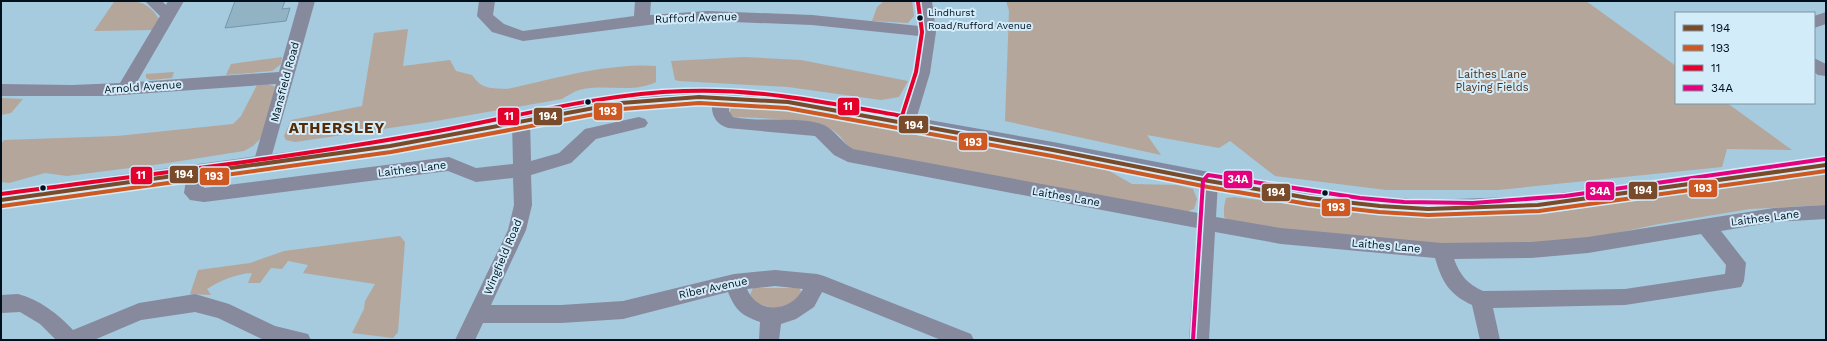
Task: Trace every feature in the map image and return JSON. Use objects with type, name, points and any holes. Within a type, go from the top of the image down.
[{"type":"main road","points":[[1,200],[390,146],[520,121],[648,100],[722,97],[788,102],[1209,181],[1309,198],[1380,206],[1428,209],[1538,205],[1566,202],[1735,176],[1826,166]]},
{"type":"street","points":[[154,1],[168,15]]},
{"type":"street","points":[[125,90],[176,1]]},
{"type":"street","name":"Mansfield Road","points":[[262,164],[307,1]]},
{"type":"street","name":"Rufford Avenue","points":[[487,1],[485,16],[498,28],[523,36],[642,21],[707,16],[752,17],[857,24],[928,32]]},
{"type":"street","points":[[642,1],[642,21]]},
{"type":"street","points":[[906,123],[922,73],[928,32],[924,1]]},
{"type":"street","points":[[1815,22],[1826,17]]},
{"type":"street","name":"Arnold Avenue","points":[[1,90],[33,92],[125,90],[286,77]]},
{"type":"street","name":"Laithes Lane","points":[[722,97],[720,111],[722,117],[728,122],[818,130],[824,133],[840,150],[848,155],[1207,224],[1281,236],[1442,251],[1531,250],[1588,245],[1774,215],[1826,212]]},
{"type":"street","name":"Wingfield Road","points":[[465,340],[517,230],[523,205],[520,121]]},
{"type":"street","name":"Laithes Lane","points":[[196,173],[192,193],[196,195],[449,164],[479,176],[552,163],[565,158],[586,137],[592,134],[639,123]]},
{"type":"street","points":[[1199,340],[1209,181]]},
{"type":"street","points":[[1442,251],[1450,276],[1456,286],[1466,294],[1481,300],[1625,297],[1734,281],[1736,263],[1705,225]]},
{"type":"street","name":"Riber Avenue","points":[[478,314],[561,314],[623,310],[734,282],[775,278],[817,282],[964,340]]},
{"type":"street","points":[[734,282],[742,301],[755,311],[771,317],[789,313],[807,301],[817,282]]},
{"type":"street","points":[[1481,300],[1490,340]]},
{"type":"street","points":[[1,304],[19,302],[34,310],[56,326],[70,340],[139,312],[195,303],[222,310],[272,334],[301,340]]},
{"type":"street","points":[[769,340],[771,317]]},
{"type":"green space","points":[[133,1],[142,3],[151,9],[159,19],[154,30],[94,31],[114,2]]},
{"type":"green space","points":[[884,1],[912,1],[914,16],[908,23],[872,21],[877,7]]},
{"type":"green space","name":"Laithes Lane Playing Fields","points":[[1006,1],[1586,1],[1675,65],[1675,104],[1728,104],[1792,150],[1727,149],[1722,167],[1498,190],[1386,190],[1275,176],[1230,141],[1219,148],[1147,135],[1161,155],[1005,121],[1009,11]]},
{"type":"green space","points":[[408,29],[403,66],[450,60],[456,71],[472,75],[479,83],[487,87],[507,89],[582,72],[620,66],[639,65],[656,66],[656,82],[647,86],[628,88],[589,88],[579,90],[562,99],[430,122],[295,142],[286,140],[284,136],[291,120],[362,106],[374,33]]},
{"type":"green space","points":[[282,57],[281,64],[272,71],[226,75],[231,64]]},
{"type":"green space","points":[[744,57],[801,60],[908,81],[899,97],[881,100],[788,87],[679,81],[675,80],[671,61]]},
{"type":"green space","points":[[174,72],[172,78],[150,80],[146,78],[146,74]]},
{"type":"green space","points":[[268,84],[276,87],[261,138],[253,146],[244,151],[161,164],[67,176],[45,173],[9,183],[1,182],[1,144],[4,140],[117,136],[233,124],[241,116],[257,85]]},
{"type":"green space","points":[[1,98],[23,99],[11,113],[1,115]]},
{"type":"green space","points":[[740,103],[789,109],[1104,168],[1132,184],[1177,185],[1193,189],[1197,199],[1194,209],[1186,212],[851,149],[834,131],[826,126],[801,121],[730,116],[730,111],[732,108]]},
{"type":"green space","points":[[1826,173],[1826,205],[1750,209],[1659,224],[1583,240],[1512,244],[1443,244],[1313,233],[1229,221],[1224,217],[1226,198],[1234,197],[1365,213],[1466,217],[1558,212],[1667,194]]},
{"type":"green space","points":[[400,236],[405,242],[398,332],[393,338],[352,333],[364,309],[365,301],[375,284],[303,273],[308,265],[288,261],[282,269],[271,268],[260,283],[248,283],[252,273],[229,278],[218,283],[207,289],[211,295],[190,294],[198,270],[250,263],[284,251]]},
{"type":"green space","points":[[753,288],[799,288],[802,293],[788,305],[774,308],[756,303],[750,295]]},
{"type":"building","points":[[235,1],[285,1],[282,9],[290,8],[286,21],[225,28]]},
{"type":"transit line","name":"11","points":[[1,194],[338,148],[423,134],[572,104],[646,94],[684,91],[739,92],[793,98],[902,116],[916,72],[922,32],[918,2]]},
{"type":"transit line","name":"194","points":[[1,200],[390,146],[621,103],[699,97],[788,102],[1053,150],[1209,181],[1309,198],[1380,206],[1428,209],[1538,205],[1826,165]]},
{"type":"transit line","name":"193","points":[[2,206],[391,152],[622,109],[699,103],[787,108],[1052,156],[1208,187],[1308,204],[1379,212],[1428,215],[1539,211],[1826,171]]},
{"type":"transit line","name":"34A","points":[[1193,340],[1203,181],[1208,175],[1360,198],[1404,202],[1473,203],[1565,196],[1825,159]]},
{"type":"place","name":"Lindhurst Road/Rufford Avenue","points":[[920,18]]},
{"type":"district","name":"ATHERSLEY","points":[[337,128]]}]
